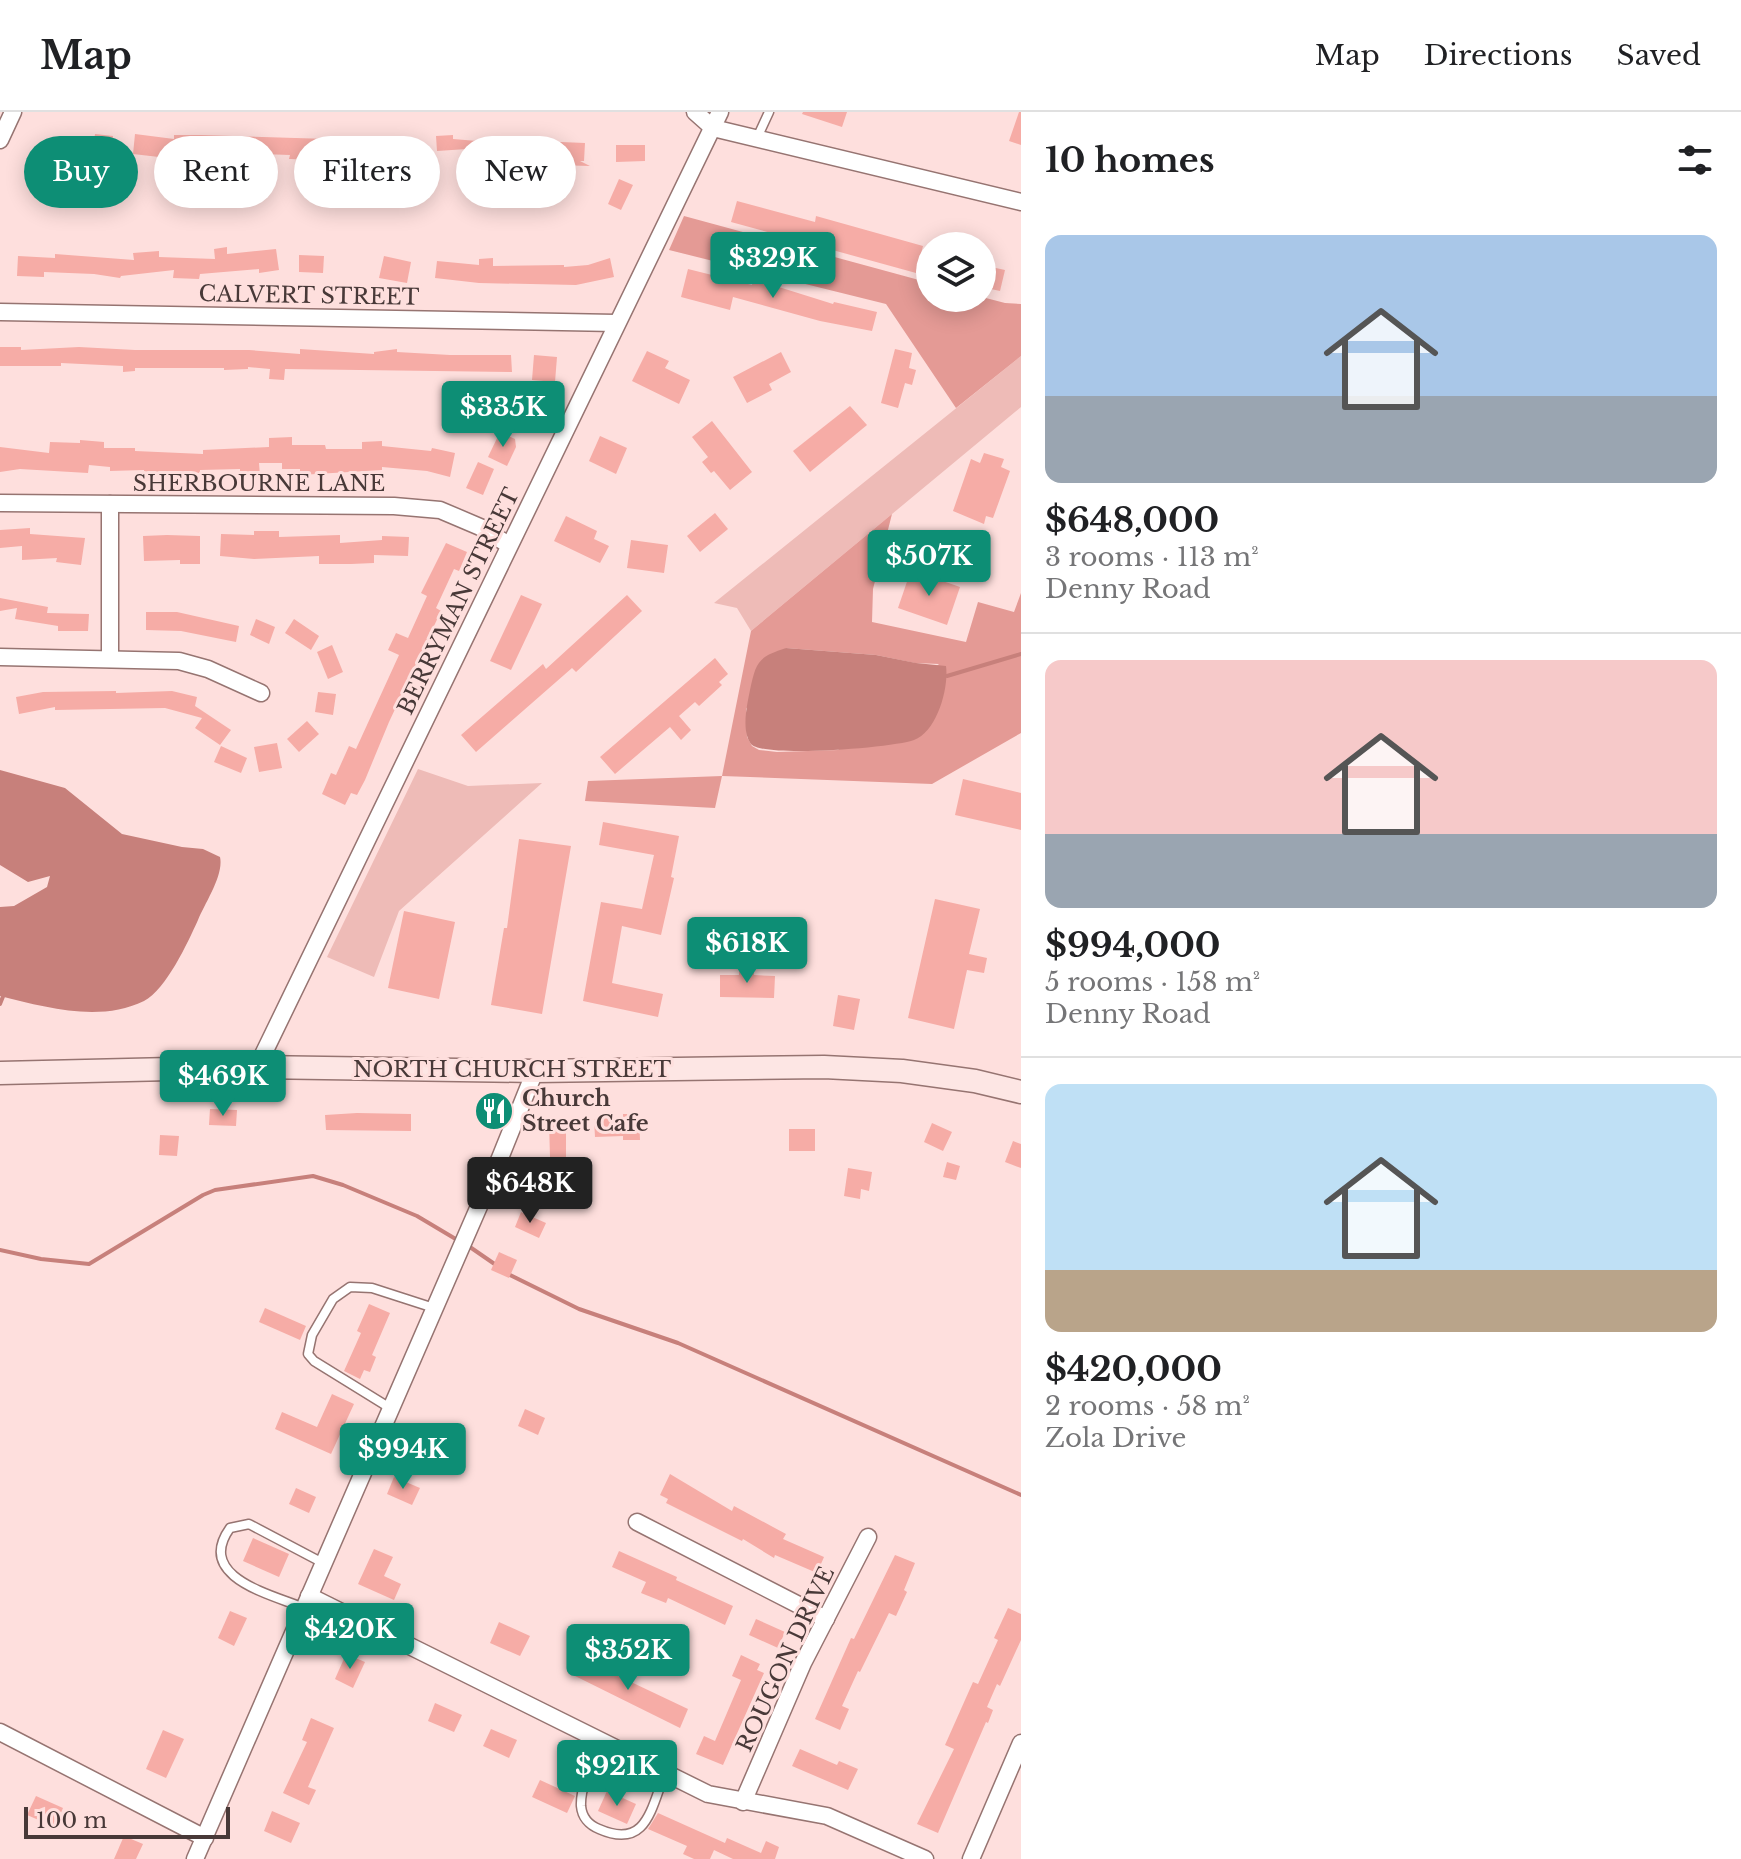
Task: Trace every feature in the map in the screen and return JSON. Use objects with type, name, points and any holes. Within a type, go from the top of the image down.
[{"type":"main road","name":"NORTH CHURCH STREET","points":[[0,1073],[257,1067],[535,1071],[855,1067],[975,1081],[1021,1092]]},
{"type":"street","points":[[0,140],[13,112]]},
{"type":"street","points":[[695,112],[713,128],[1021,202]]},
{"type":"street","name":"BERRYMAN STREET","points":[[257,1067],[720,112]]},
{"type":"street","name":"CALVERT STREET","points":[[0,312],[616,323]]},
{"type":"street","name":"SHERBOURNE LANE","points":[[0,503],[394,506],[440,510],[480,527],[509,545]]},
{"type":"street","points":[[110,504],[110,659]]},
{"type":"street","points":[[0,657],[179,661],[208,669],[261,693]]},
{"type":"street","points":[[195,1859],[535,1071]]},
{"type":"street","points":[[637,1522],[826,1619]]},
{"type":"street","name":"ROUGON DRIVE","points":[[743,1802],[803,1663],[868,1537]]},
{"type":"street","points":[[306,1602],[708,1794],[827,1816],[925,1859]]},
{"type":"street","points":[[0,1732],[205,1838]]},
{"type":"street","points":[[971,1859],[1021,1743]]},
{"type":"lane","points":[[757,138],[769,112]]},
{"type":"lane","points":[[390,1408],[314,1361],[308,1354],[309,1343],[333,1299],[350,1287],[372,1288],[434,1308]]},
{"type":"lane","points":[[306,1602],[242,1583],[226,1570],[220,1559],[223,1539],[230,1528],[249,1524],[323,1563]]},
{"type":"lane","points":[[602,1742],[584,1786],[581,1805],[584,1817],[592,1825],[615,1835],[629,1836],[635,1832],[647,1818],[665,1773]]},
{"type":"shaded area","points":[[684,216],[916,279],[916,312],[996,312],[996,301],[1021,304],[1021,356],[956,408],[886,304],[669,250]]},
{"type":"shaded area","points":[[1021,356],[1021,407],[751,631],[737,608],[714,603]]},
{"type":"shaded area","points":[[892,514],[873,589],[872,622],[966,642],[978,602],[1014,612],[1021,593],[1021,733],[932,784],[722,776],[751,631]],"holes":[[[786,648],[876,655],[915,663],[939,664],[838,750],[777,752],[752,746],[747,737],[746,709]]]},
{"type":"shaded area","points":[[786,648],[876,655],[946,666],[946,686],[940,708],[922,735],[901,743],[802,751],[760,748],[751,744],[745,725],[752,681],[764,658]]},
{"type":"shaded area","points":[[418,769],[468,786],[542,783],[399,911],[374,977],[327,957]]},
{"type":"shaded area","points":[[0,770],[65,788],[122,834],[203,849],[220,857],[217,880],[182,952],[160,987],[144,1001],[127,1008],[91,1012],[53,1008],[0,996],[0,907],[14,906],[47,887],[50,876],[28,882],[0,865]]},
{"type":"shaded area","points":[[722,776],[715,808],[585,801],[588,781]]},
{"type":"building","points":[[803,112],[847,112],[842,127]]},
{"type":"building","points":[[1021,112],[1021,145],[1009,141]]},
{"type":"building","points":[[135,134],[154,136],[154,156],[138,155],[138,136]]},
{"type":"building","points":[[201,135],[233,136],[174,136]]},
{"type":"building","points":[[453,135],[456,150],[440,151],[440,136],[436,136]]},
{"type":"building","points":[[278,137],[294,138],[294,159],[289,159],[290,155],[278,155]]},
{"type":"building","points":[[576,143],[585,143],[584,161],[580,161],[590,166],[576,166]]},
{"type":"building","points":[[616,145],[645,145],[645,161],[616,162]]},
{"type":"building","points":[[619,179],[633,185],[621,210],[608,204]]},
{"type":"building","points":[[737,201],[815,222],[816,216],[916,244],[916,273],[731,222]]},
{"type":"building","points":[[227,247],[227,254],[276,249],[279,270],[200,274],[199,279],[173,278],[174,270],[120,278],[44,272],[44,277],[17,276],[18,256],[55,258],[55,254],[134,260],[133,253],[159,251],[159,257],[215,259],[214,249]]},
{"type":"building","points":[[299,255],[324,256],[323,273],[299,272]]},
{"type":"building","points":[[384,256],[411,262],[407,283],[379,278]]},
{"type":"building","points":[[493,258],[493,266],[564,267],[588,265],[610,258],[614,277],[576,285],[479,283],[435,278],[437,261],[479,265],[479,259]]},
{"type":"building","points":[[996,268],[1005,270],[1000,291],[996,290]]},
{"type":"building","points":[[688,269],[752,285],[753,279],[833,304],[877,312],[872,331],[820,321],[733,297],[730,310],[681,297]]},
{"type":"building","points":[[0,347],[21,347],[21,350],[79,347],[249,350],[300,354],[300,349],[374,354],[397,349],[397,352],[450,355],[511,355],[512,372],[285,369],[284,380],[269,379],[270,369],[248,367],[224,370],[135,368],[135,371],[123,372],[123,366],[61,363],[61,366],[0,366]]},
{"type":"building","points":[[895,349],[912,353],[909,368],[916,370],[912,385],[905,383],[898,408],[881,403]]},
{"type":"building","points":[[647,351],[669,361],[665,368],[690,380],[679,404],[632,381]]},
{"type":"building","points":[[781,352],[791,372],[769,384],[772,390],[747,403],[733,377]]},
{"type":"building","points":[[534,355],[557,357],[555,382],[532,380]]},
{"type":"building","points":[[850,406],[867,425],[810,472],[793,451]]},
{"type":"building","points":[[712,421],[752,472],[730,490],[702,462],[708,457],[692,437]]},
{"type":"building","points":[[500,432],[515,439],[516,447],[507,466],[488,457]]},
{"type":"building","points":[[600,436],[627,448],[616,474],[589,461]]},
{"type":"building","points":[[292,437],[292,445],[325,445],[326,449],[362,449],[362,442],[382,441],[382,446],[431,451],[432,448],[455,453],[450,477],[427,471],[382,467],[382,470],[300,475],[300,469],[282,469],[282,463],[259,463],[260,476],[240,476],[240,469],[144,473],[144,470],[110,471],[110,467],[89,465],[88,473],[20,469],[0,472],[0,447],[49,453],[50,442],[80,443],[80,440],[104,442],[104,448],[203,454],[203,450],[269,447],[269,438]]},
{"type":"building","points":[[984,453],[1004,459],[1001,467],[1010,471],[993,518],[986,516],[984,524],[953,511],[971,459],[980,463]]},
{"type":"building","points":[[478,462],[494,469],[483,495],[466,488]]},
{"type":"building","points":[[715,513],[728,529],[700,552],[687,536]]},
{"type":"building","points":[[566,516],[597,531],[594,539],[609,546],[600,563],[554,541]]},
{"type":"building","points":[[30,528],[30,534],[85,538],[81,565],[56,562],[57,558],[22,560],[22,546],[0,548],[0,530]]},
{"type":"building","points":[[254,531],[279,531],[279,537],[340,535],[340,543],[382,540],[382,536],[409,537],[408,556],[374,555],[374,563],[319,564],[319,556],[254,559],[220,556],[221,534],[254,535]]},
{"type":"building","points":[[143,536],[200,536],[200,564],[180,564],[180,560],[144,561]]},
{"type":"building","points":[[631,540],[668,545],[664,573],[627,568]]},
{"type":"building","points":[[446,543],[467,552],[459,571],[454,569],[436,608],[441,611],[365,780],[357,795],[351,793],[345,805],[322,794],[331,773],[336,775],[349,746],[356,749],[399,655],[388,650],[396,633],[408,638],[427,596],[421,593]]},
{"type":"building","points":[[911,570],[960,587],[947,625],[898,608]]},
{"type":"building","points":[[521,595],[542,604],[511,670],[490,661]]},
{"type":"building","points":[[627,595],[642,611],[576,672],[572,668],[476,752],[461,735],[543,664],[546,669]]},
{"type":"building","points":[[0,598],[48,607],[47,613],[89,614],[88,631],[58,631],[58,626],[15,619],[17,608],[0,611]]},
{"type":"building","points":[[146,612],[177,612],[239,626],[236,642],[181,631],[146,630]]},
{"type":"building","points":[[256,619],[275,627],[269,644],[250,635]]},
{"type":"building","points":[[294,619],[319,636],[311,650],[285,633]]},
{"type":"building","points":[[332,645],[343,672],[328,679],[317,652]]},
{"type":"building","points":[[715,658],[728,674],[719,682],[722,685],[699,706],[695,702],[679,716],[691,730],[681,740],[670,727],[615,774],[600,757]]},
{"type":"building","points":[[172,691],[197,697],[195,706],[231,730],[220,745],[195,728],[202,718],[165,708],[55,710],[55,707],[19,714],[16,697],[43,692]]},
{"type":"building","points":[[318,692],[336,694],[333,715],[315,712]]},
{"type":"building","points":[[307,721],[319,734],[299,752],[287,739]]},
{"type":"building","points":[[277,743],[282,768],[259,772],[254,747]]},
{"type":"building","points":[[221,746],[247,758],[241,773],[214,762]]},
{"type":"building","points":[[963,779],[1021,793],[1021,830],[955,815]]},
{"type":"building","points":[[603,822],[679,836],[671,877],[674,878],[661,935],[622,926],[612,983],[663,994],[658,1017],[583,1001],[601,902],[642,909],[654,855],[599,845]]},
{"type":"building","points":[[519,839],[571,846],[542,1014],[491,1005],[504,928],[507,928]]},
{"type":"building","points":[[935,899],[980,909],[969,954],[987,958],[984,973],[967,970],[954,1029],[908,1018]]},
{"type":"building","points":[[404,911],[455,922],[439,999],[388,988]]},
{"type":"building","points":[[739,967],[754,968],[754,975],[775,976],[774,998],[720,997],[720,975],[739,975]]},
{"type":"building","points":[[838,995],[860,999],[854,1030],[833,1026]]},
{"type":"building","points":[[485,1097],[501,1097],[500,1125],[484,1125]]},
{"type":"building","points":[[210,1109],[237,1110],[236,1126],[209,1125]]},
{"type":"building","points":[[411,1114],[411,1131],[326,1130],[325,1115]]},
{"type":"building","points":[[623,1114],[639,1114],[640,1140],[623,1140],[623,1136],[595,1137],[594,1119],[623,1117]]},
{"type":"building","points":[[566,1121],[566,1175],[548,1172],[549,1122]]},
{"type":"building","points":[[932,1123],[952,1132],[943,1151],[924,1142]]},
{"type":"building","points":[[789,1129],[815,1129],[815,1151],[789,1151]]},
{"type":"building","points":[[160,1135],[179,1136],[177,1156],[159,1155]]},
{"type":"building","points":[[1013,1141],[1021,1144],[1021,1168],[1005,1162]]},
{"type":"building","points":[[947,1162],[960,1166],[956,1180],[943,1177]]},
{"type":"building","points":[[848,1168],[872,1172],[869,1191],[861,1189],[860,1199],[844,1196]]},
{"type":"building","points":[[521,1212],[546,1223],[539,1238],[515,1227]]},
{"type":"building","points":[[499,1252],[517,1260],[509,1278],[491,1270]]},
{"type":"building","points":[[369,1304],[390,1313],[372,1355],[376,1357],[370,1372],[364,1370],[360,1379],[344,1371],[361,1333],[357,1331]]},
{"type":"building","points":[[265,1308],[306,1326],[300,1340],[259,1322]]},
{"type":"building","points":[[332,1394],[354,1404],[331,1454],[275,1429],[282,1412],[317,1427]]},
{"type":"building","points":[[525,1409],[545,1418],[538,1435],[518,1426]]},
{"type":"building","points":[[670,1474],[732,1511],[734,1506],[786,1534],[783,1539],[824,1557],[817,1573],[775,1555],[774,1558],[743,1539],[666,1503],[668,1499],[660,1495]]},
{"type":"building","points":[[394,1477],[420,1488],[412,1505],[387,1494]]},
{"type":"building","points":[[296,1488],[316,1497],[309,1513],[289,1504]]},
{"type":"building","points":[[253,1538],[289,1554],[279,1577],[243,1561]]},
{"type":"building","points":[[374,1549],[393,1557],[384,1576],[401,1584],[394,1600],[358,1584]]},
{"type":"building","points":[[619,1551],[733,1606],[725,1625],[668,1598],[666,1603],[641,1593],[646,1582],[612,1567]]},
{"type":"building","points":[[895,1555],[915,1563],[904,1590],[907,1592],[896,1616],[889,1613],[858,1671],[842,1706],[849,1709],[840,1730],[815,1719],[851,1638],[854,1639]]},
{"type":"building","points":[[1008,1608],[1021,1614],[1021,1640],[987,1707],[993,1710],[988,1723],[938,1833],[917,1824],[954,1749],[945,1745],[973,1682],[978,1684],[998,1640],[994,1638]]},
{"type":"building","points":[[230,1611],[247,1618],[234,1646],[218,1638]]},
{"type":"building","points":[[756,1619],[785,1632],[778,1648],[749,1635]]},
{"type":"building","points":[[499,1622],[530,1636],[520,1656],[490,1643]]},
{"type":"building","points":[[346,1654],[365,1662],[353,1688],[335,1679]]},
{"type":"building","points":[[574,1655],[688,1709],[680,1728],[567,1672]]},
{"type":"building","points":[[741,1655],[760,1664],[757,1670],[764,1673],[723,1765],[696,1754],[704,1736],[715,1741],[741,1680],[732,1676]]},
{"type":"building","points":[[435,1703],[462,1715],[454,1732],[428,1721]]},
{"type":"building","points":[[311,1718],[334,1728],[308,1787],[316,1790],[309,1805],[283,1793],[307,1742],[302,1740]]},
{"type":"building","points":[[491,1729],[517,1740],[509,1758],[483,1746]]},
{"type":"building","points":[[163,1730],[184,1739],[166,1778],[146,1769]]},
{"type":"building","points":[[800,1749],[837,1765],[839,1761],[858,1769],[848,1790],[792,1766]]},
{"type":"building","points":[[540,1780],[575,1796],[567,1813],[532,1797]]},
{"type":"building","points":[[607,1791],[636,1804],[627,1824],[598,1811]]},
{"type":"building","points":[[36,1796],[63,1808],[55,1827],[27,1815]]},
{"type":"building","points":[[272,1811],[300,1823],[291,1843],[264,1831]]},
{"type":"building","points":[[658,1813],[725,1843],[727,1838],[761,1853],[766,1841],[779,1847],[775,1859],[733,1859],[714,1850],[710,1859],[694,1859],[683,1854],[687,1846],[648,1829]]},
{"type":"building","points":[[124,1836],[143,1844],[136,1859],[114,1859]]},
{"type":"waterway","points":[[947,676],[1021,654]]},
{"type":"waterway","points":[[0,1004],[4,994]]},
{"type":"waterway","points":[[0,1250],[41,1259],[89,1264],[215,1190],[313,1176],[417,1216],[459,1241]]},
{"type":"waterway","points":[[467,1245],[496,1265]]},
{"type":"waterway","points":[[506,1273],[579,1309],[678,1343],[1021,1495]]},
{"type":"place","name":"Church Street Cafe","points":[[494,1111]]}]
